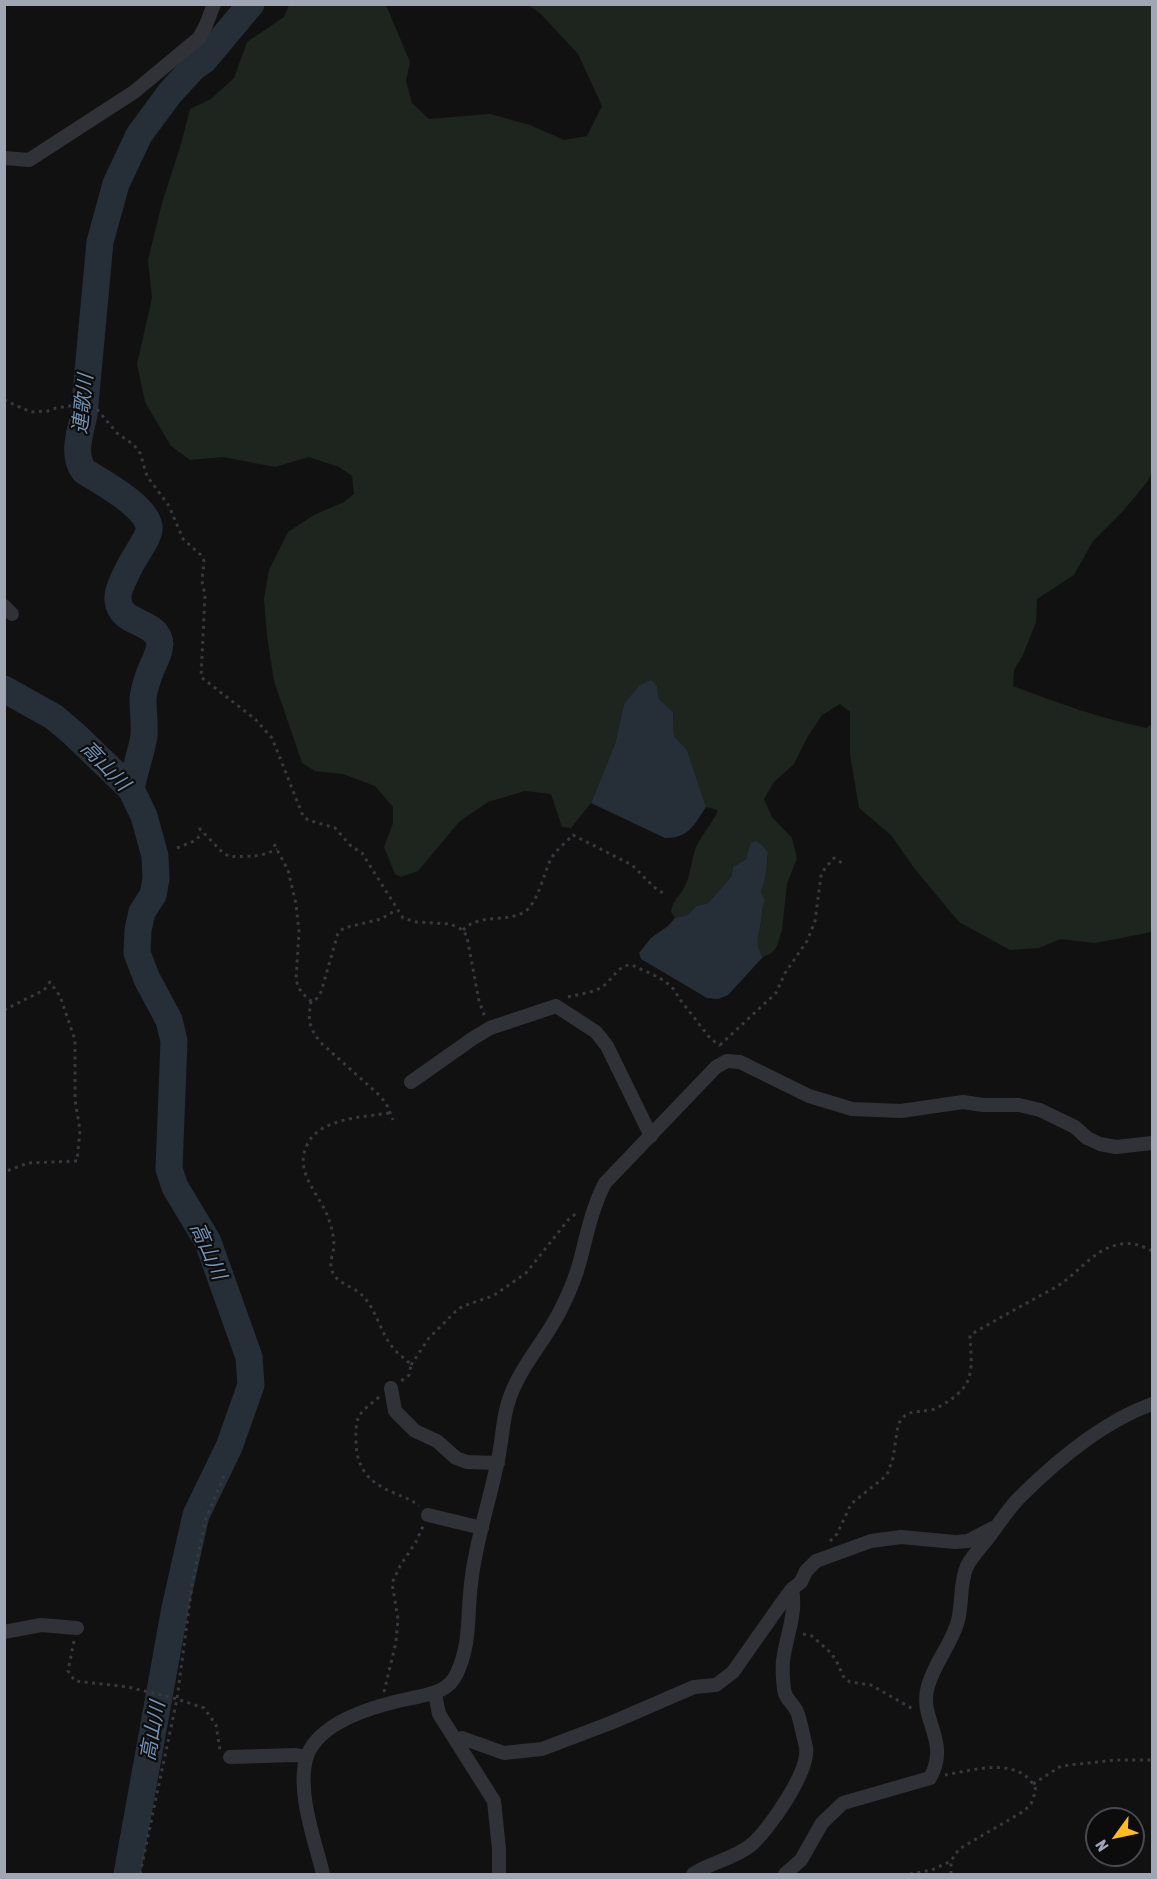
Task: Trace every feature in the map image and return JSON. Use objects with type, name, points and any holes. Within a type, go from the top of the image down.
[{"type":"street","points":[[4,158],[29,160],[134,92],[198,38],[214,4]]},
{"type":"street","points":[[411,1082],[490,1028],[556,1006],[597,1032],[607,1046],[651,1136]]},
{"type":"street","points":[[323,1875],[304,1793],[306,1757],[331,1726],[355,1715],[384,1706],[435,1694],[446,1688],[456,1676],[466,1648],[471,1584],[498,1463],[509,1395],[516,1379],[561,1308],[580,1263],[594,1206],[605,1183],[711,1071],[727,1061],[740,1062],[809,1096],[852,1109],[901,1111],[963,1102],[982,1106],[1019,1105],[1040,1110],[1075,1127],[1087,1138],[1100,1144],[1116,1147],[1152,1143]]},
{"type":"street","points":[[391,1388],[394,1411],[415,1431],[437,1440],[456,1458],[466,1462],[498,1463]]},
{"type":"street","points":[[785,1875],[801,1860],[822,1823],[843,1803],[930,1778],[937,1765],[938,1754],[936,1738],[930,1724],[927,1688],[957,1626],[967,1565],[1018,1499],[1099,1430],[1152,1404]]},
{"type":"street","points":[[428,1515],[482,1528]]},
{"type":"street","points":[[456,1741],[462,1738],[504,1753],[542,1749],[613,1722],[686,1690],[716,1685],[733,1672],[792,1589],[801,1582],[806,1571],[816,1561],[871,1541],[901,1538],[956,1542],[968,1540],[999,1524]]},
{"type":"street","points":[[693,1875],[738,1854],[751,1845],[764,1832],[791,1792],[804,1767],[806,1750],[798,1712],[786,1699],[784,1690],[783,1662],[795,1602],[792,1589]]},
{"type":"street","points":[[4,1632],[41,1625],[77,1628]]},
{"type":"street","points":[[435,1694],[439,1714],[494,1801],[499,1875]]},
{"type":"street","points":[[230,1757],[296,1755],[306,1757]]},
{"type":"path","points":[[4,400],[31,412],[77,405],[91,406],[98,410],[117,433],[134,445],[140,453],[147,476],[169,506],[183,539],[201,555],[204,561],[202,581],[205,595],[201,677],[264,728],[279,753],[303,816],[308,820],[335,828],[351,846],[362,853],[396,910],[407,920],[450,924],[464,930],[479,1001],[490,1028]]},
{"type":"path","points":[[199,828],[222,852],[230,857],[238,855],[255,857],[277,849]]},
{"type":"path","points":[[177,848],[194,841],[204,833]]},
{"type":"path","points":[[464,930],[468,925],[483,920],[512,916],[527,910],[546,876],[552,857],[573,835],[632,865],[654,887],[666,895]]},
{"type":"path","points":[[274,844],[288,870],[296,904],[299,932],[296,979],[298,987],[311,1001]]},
{"type":"path","points":[[720,1045],[776,993],[785,973],[807,941],[815,921],[821,876],[825,868],[834,858],[842,863]]},
{"type":"path","points":[[311,1001],[315,1000],[321,992],[338,933],[344,928],[381,919],[396,910]]},
{"type":"path","points":[[556,1006],[561,999],[603,986],[620,968],[626,964],[632,965],[670,984],[710,1038],[720,1045],[727,1061]]},
{"type":"path","points":[[4,1010],[44,990],[50,982],[55,987],[67,1013],[75,1040],[75,1100],[80,1130],[77,1161],[28,1162],[4,1172]]},
{"type":"path","points":[[311,1001],[308,1020],[312,1031],[379,1095],[386,1103],[393,1120]]},
{"type":"path","points":[[389,1113],[338,1122],[324,1128],[306,1145],[303,1169],[328,1217],[334,1234],[332,1272],[338,1280],[353,1287],[362,1295],[375,1311],[394,1349],[411,1365]]},
{"type":"path","points":[[384,1706],[384,1693],[396,1642],[398,1619],[392,1583],[416,1542],[428,1515],[411,1500],[378,1485],[358,1463],[356,1424],[359,1414],[409,1375],[411,1365],[429,1338],[455,1312],[463,1306],[493,1296],[526,1273],[569,1219],[584,1209],[594,1206]]},
{"type":"path","points":[[816,1561],[819,1550],[837,1534],[851,1504],[887,1475],[891,1468],[901,1418],[914,1411],[932,1410],[939,1407],[964,1389],[969,1382],[970,1335],[1057,1286],[1105,1250],[1120,1244],[1134,1244],[1152,1251]]},
{"type":"path","points":[[140,1875],[177,1699],[192,1585],[205,1521],[225,1473]]},
{"type":"path","points":[[77,1628],[68,1671],[75,1681],[128,1687],[171,1697],[204,1708],[216,1725],[219,1748],[222,1753],[230,1757]]},
{"type":"path","points":[[790,1630],[812,1636],[820,1642],[836,1660],[844,1678],[850,1682],[871,1685],[901,1701],[930,1724]]},
{"type":"path","points":[[1033,1784],[1061,1766],[1115,1760],[1152,1760]]},
{"type":"path","points":[[930,1778],[1000,1767],[1024,1774],[1035,1790],[1034,1796],[1024,1811],[959,1849],[951,1862],[951,1875]]},
{"type":"path","points":[[910,1875],[932,1870],[951,1862]]},
{"type":"shaded area","points":[[289,5],[386,5],[410,62],[406,81],[412,103],[429,119],[490,114],[530,125],[564,140],[587,136],[602,106],[578,54],[540,13],[528,5],[1152,5],[1152,472],[1148,481],[1124,510],[1093,541],[1074,575],[1037,599],[1036,622],[1023,655],[1014,670],[1013,686],[1112,720],[1146,728],[1152,724],[1152,932],[1095,943],[1060,939],[1039,948],[1010,950],[959,922],[914,868],[891,835],[859,808],[850,754],[850,712],[840,704],[822,715],[794,764],[774,782],[764,799],[772,817],[792,838],[797,858],[787,884],[782,930],[772,953],[763,957],[758,943],[765,901],[761,891],[768,854],[750,844],[746,859],[733,867],[731,877],[708,903],[696,906],[688,915],[675,918],[671,912],[673,905],[690,873],[696,847],[718,810],[706,807],[687,750],[674,736],[673,712],[659,699],[657,686],[624,704],[615,744],[591,803],[571,828],[562,827],[551,794],[525,791],[488,802],[460,821],[418,871],[401,877],[395,874],[384,847],[393,823],[393,807],[375,786],[343,774],[315,771],[302,763],[274,681],[267,636],[264,599],[269,570],[288,532],[314,515],[344,502],[354,494],[352,476],[339,467],[309,457],[275,467],[223,457],[190,460],[171,446],[145,402],[137,364],[152,298],[148,260],[190,109],[211,99],[234,78],[247,42],[284,17]]},
{"type":"shaded area","points":[[651,680],[657,686],[659,699],[673,712],[674,736],[687,750],[706,807],[690,829],[680,836],[665,838],[591,803],[615,744],[624,704],[640,685]]},
{"type":"shaded area","points":[[755,841],[762,845],[768,853],[761,891],[765,901],[758,939],[763,957],[728,995],[718,999],[707,998],[641,959],[639,953],[651,938],[675,918],[688,915],[696,906],[708,903],[731,877],[733,867],[746,859],[750,844]]},
{"type":"waterway","name":"連歌川","points":[[131,789],[144,736],[144,694],[160,643],[150,628],[124,614],[118,600],[123,581],[148,534],[148,522],[124,496],[84,471],[78,458],[100,242],[116,184],[139,135],[170,93],[193,68],[204,60],[251,4]]},
{"type":"waterway","name":"高山川","points":[[4,689],[54,717],[74,734],[131,789],[144,816],[155,856],[156,879],[153,895],[142,912],[137,953],[147,979],[169,1020],[174,1041],[169,1169],[175,1187],[208,1242],[249,1357],[251,1385],[229,1447],[196,1515],[175,1608],[127,1874]]}]
